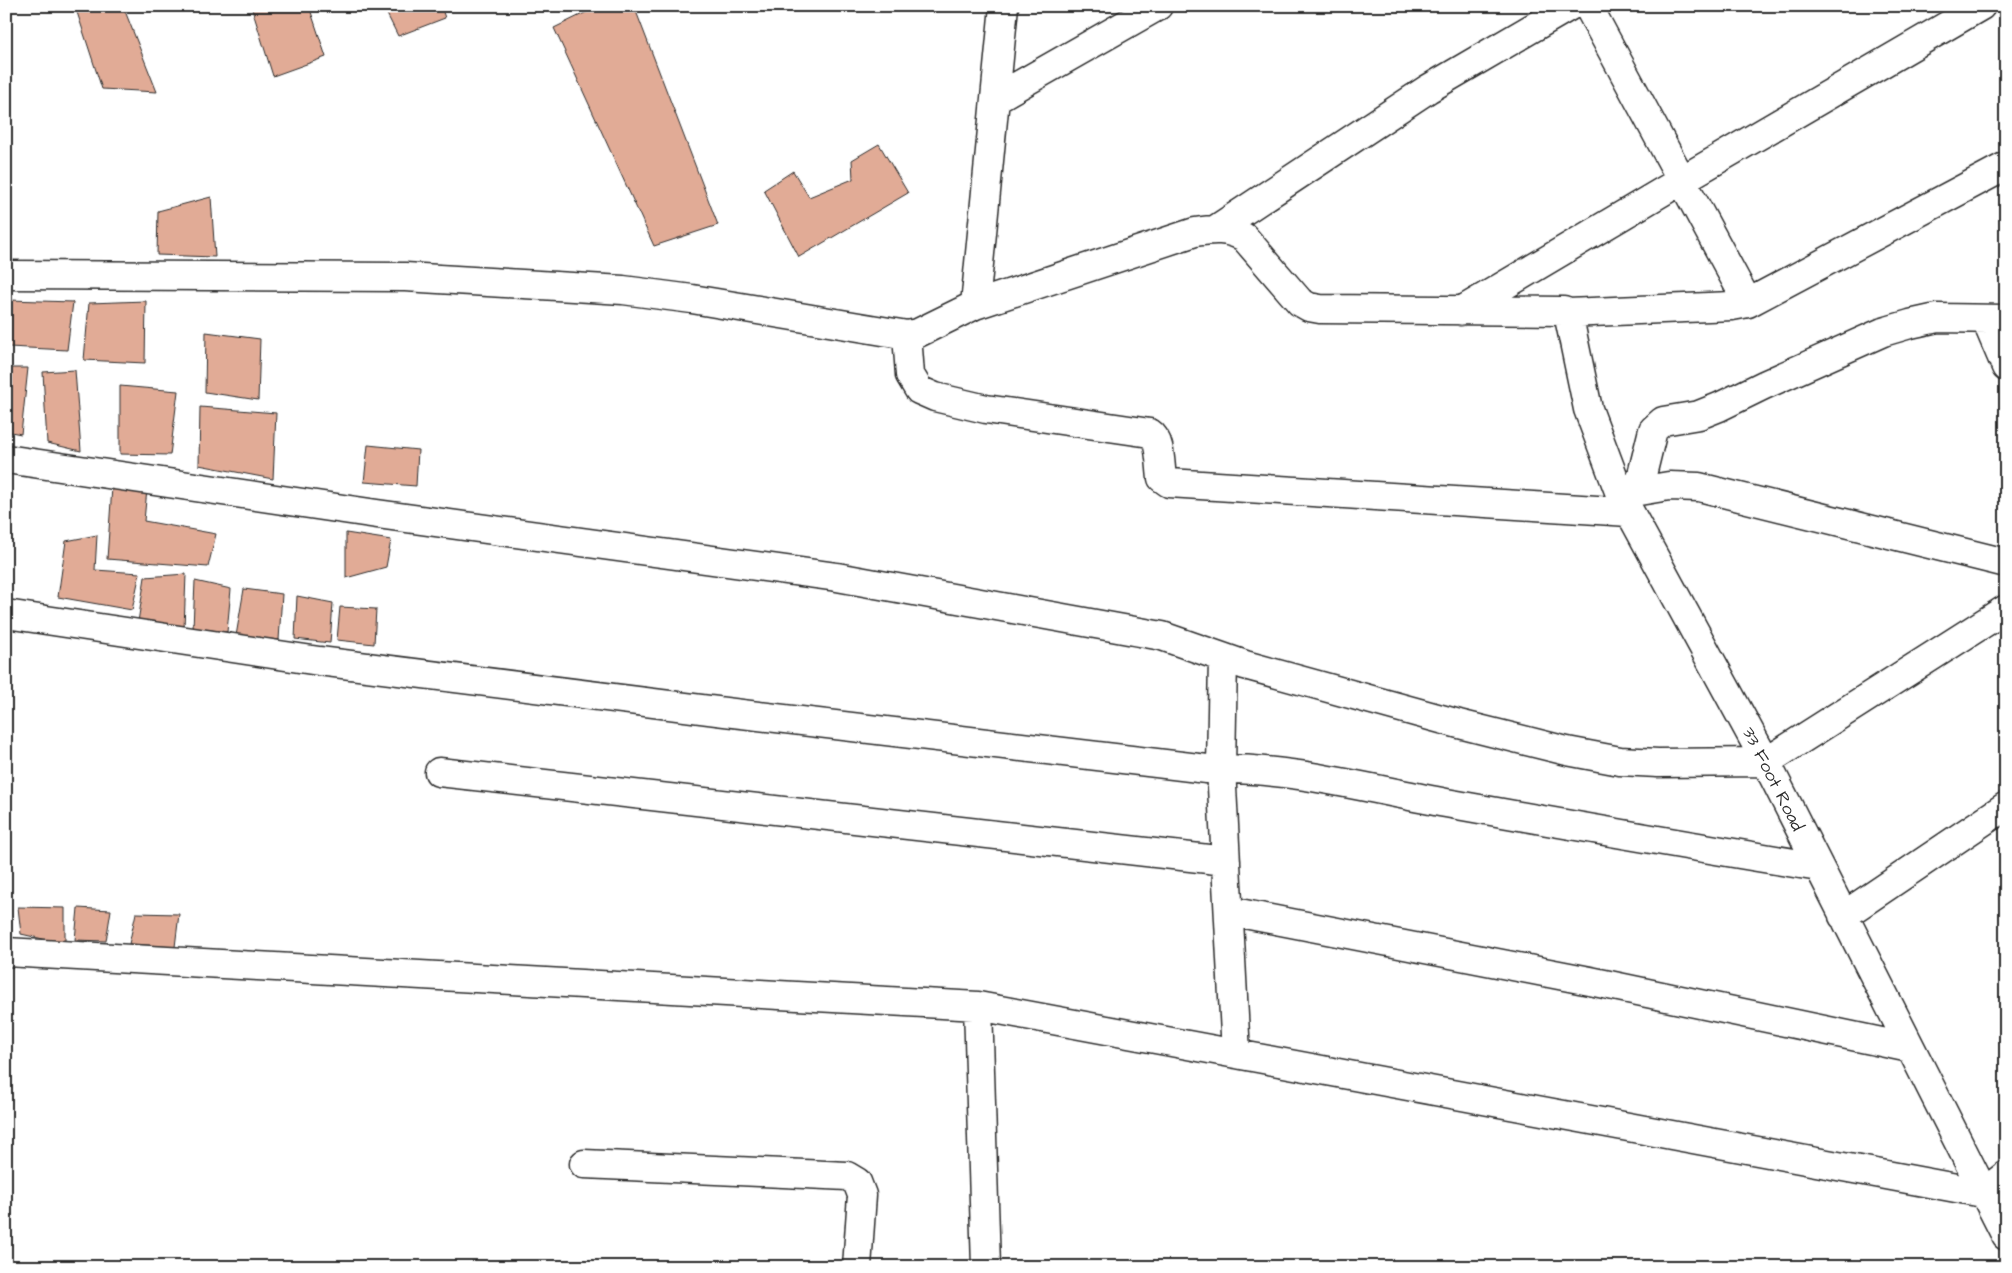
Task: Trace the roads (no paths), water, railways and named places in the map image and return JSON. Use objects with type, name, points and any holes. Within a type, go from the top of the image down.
[{"type":"street","points":[[975,305],[1004,6]]},
{"type":"street","points":[[995,99],[1158,6]]},
{"type":"street","points":[[1218,228],[1428,89],[1570,6]]},
{"type":"street","points":[[1588,6],[1748,303]]},
{"type":"street","points":[[1461,310],[1981,6]]},
{"type":"street","points":[[6,275],[405,277],[623,290],[692,299],[907,335],[918,333],[975,305],[1195,232],[1218,228],[1233,231],[1244,237],[1300,302],[1309,307],[1320,309],[1564,311],[1568,313],[1732,306],[1748,303],[2006,166]]},
{"type":"street","name":"33 Foot Road","points":[[1568,313],[1588,409],[1629,499],[1766,762],[2006,1236]]},
{"type":"street","points":[[1629,499],[1653,430],[1663,421],[1699,415],[1719,407],[1883,332],[1937,318],[1996,319],[2006,367]]},
{"type":"street","points":[[907,335],[910,375],[919,390],[935,397],[986,408],[1150,433],[1157,441],[1162,478],[1168,483],[1629,499],[1669,486],[1699,488],[2006,563]]},
{"type":"street","points":[[6,459],[377,514],[837,577],[1162,636],[1223,658],[1459,724],[1567,751],[1620,761],[1658,763],[1766,762],[2006,609]]},
{"type":"street","points":[[6,614],[320,661],[725,712],[1198,768],[1237,768],[1307,777],[1616,834],[1819,868]]},
{"type":"street","points":[[1223,658],[1222,768],[1236,1054]]},
{"type":"street","points":[[439,772],[1226,861]]},
{"type":"street","points":[[1843,916],[2006,806]]},
{"type":"street","points":[[1229,911],[1590,981],[1910,1048]]},
{"type":"street","points":[[6,952],[978,1006],[1983,1193],[2006,1174]]},
{"type":"street","points":[[978,1006],[986,1267]]},
{"type":"street","points":[[584,1164],[847,1176],[856,1182],[862,1195],[857,1267]]}]
